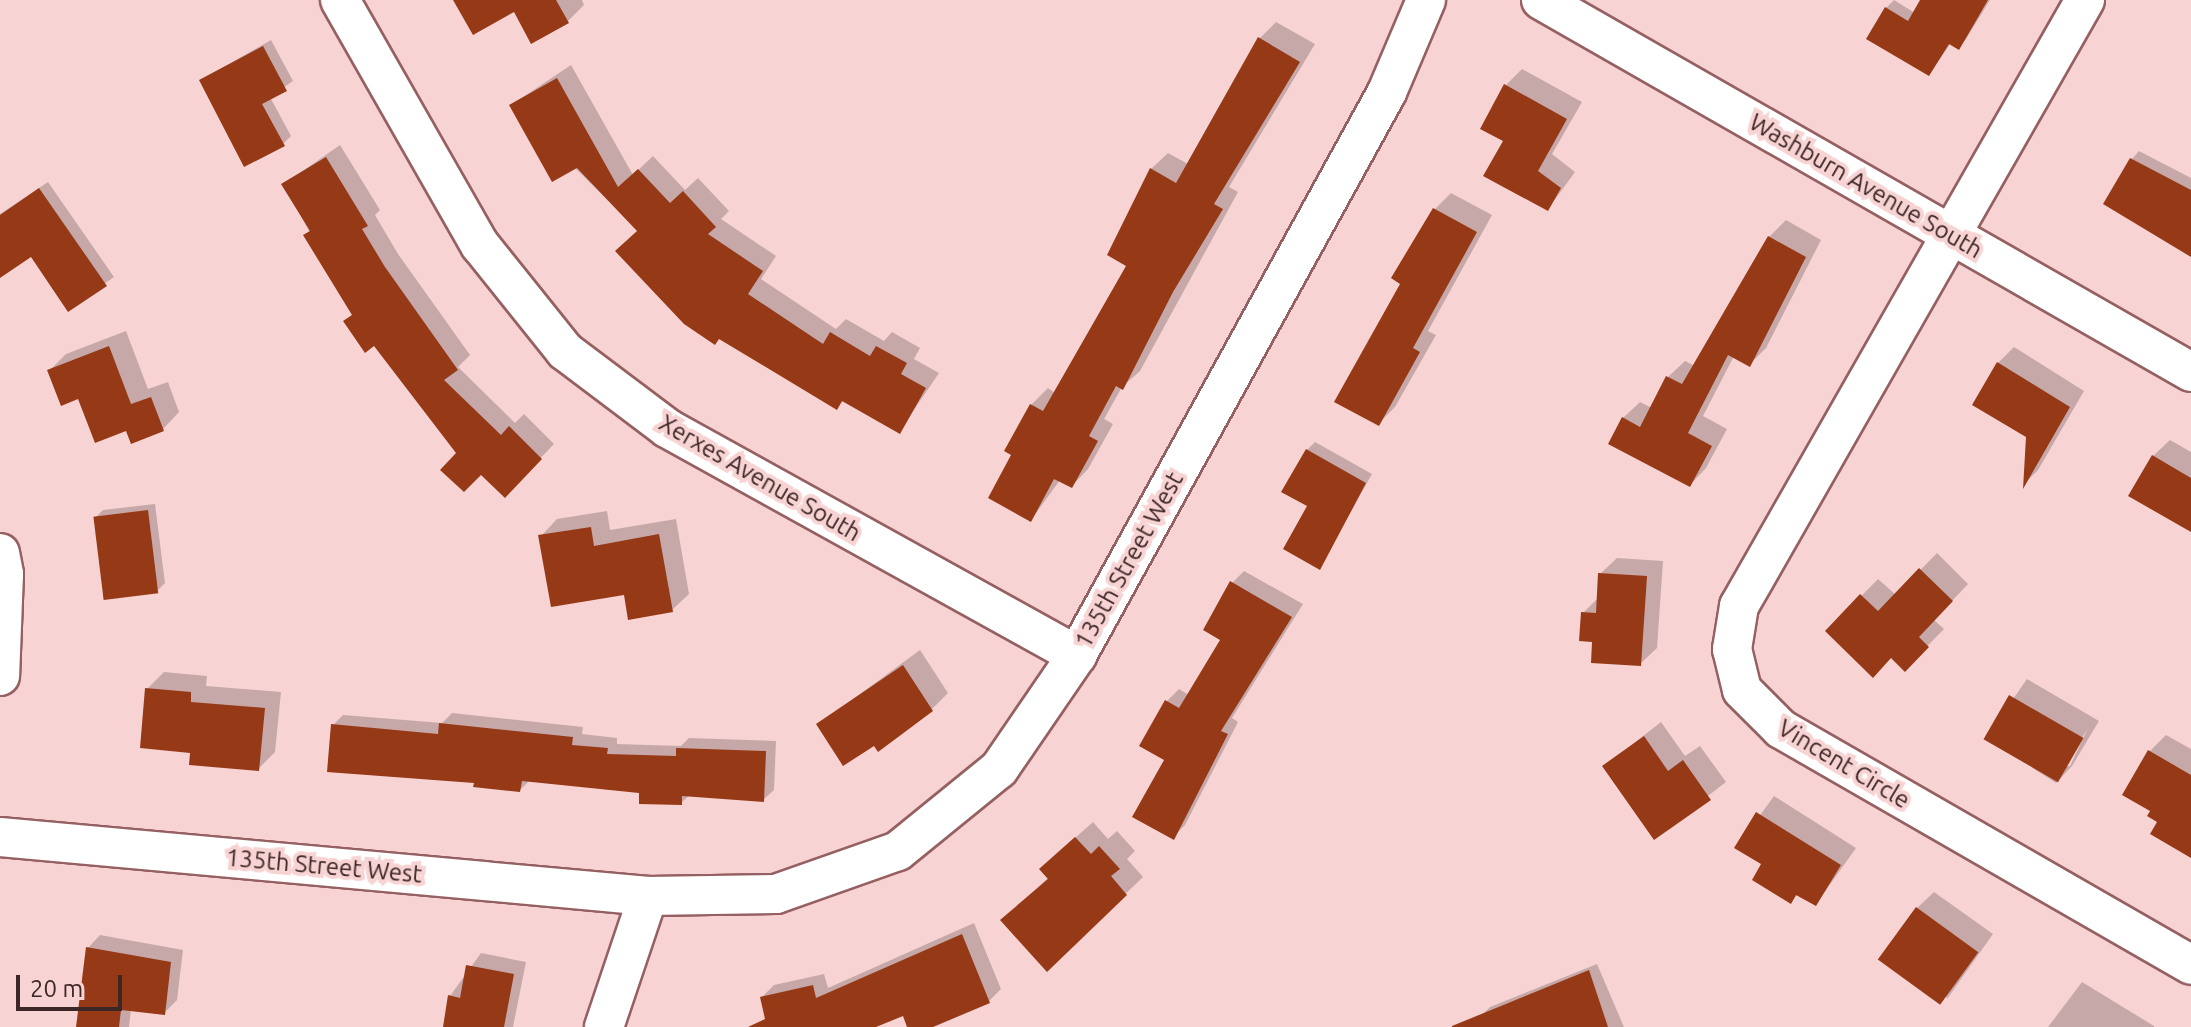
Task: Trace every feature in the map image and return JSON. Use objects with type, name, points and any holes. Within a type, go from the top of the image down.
[{"type":"street","name":"Xerxes Avenue South","points":[[340,0],[480,245],[565,351],[667,428],[1077,655]]},
{"type":"street","name":"135th Street West","points":[[0,837],[648,896],[776,894],[898,851],[999,769],[1077,655],[1387,92],[1426,0]]},
{"type":"street","name":"Washburn Avenue South","points":[[1541,0],[2191,372]]},
{"type":"street","name":"Vincent Circle","points":[[2085,0],[1739,606],[1732,649],[1742,690],[1781,729],[2191,965]]},
{"type":"street","points":[[0,553],[4,574],[0,676]]},
{"type":"street","points":[[604,1027],[648,896]]},
{"type":"building","points":[[453,0],[556,0],[569,23],[531,44],[514,12],[473,35]]},
{"type":"building","points":[[1920,0],[1988,0],[1959,50],[1949,44],[1929,76],[1866,39],[1885,7],[1908,21]]},
{"type":"building","points":[[1258,37],[1300,62],[1214,204],[1223,209],[1173,292],[1123,390],[1116,386],[1089,436],[1098,441],[1072,488],[1054,479],[1031,522],[988,498],[1011,455],[1004,451],[1030,404],[1043,411],[1126,266],[1107,255],[1150,168],[1176,183]]},
{"type":"building","points":[[263,46],[287,91],[262,104],[285,146],[244,167],[199,80]]},
{"type":"building","points":[[557,78],[618,187],[638,169],[670,203],[683,191],[716,227],[708,234],[763,271],[748,294],[823,344],[830,332],[870,356],[876,346],[907,363],[901,374],[926,388],[900,434],[842,401],[837,410],[719,339],[715,345],[684,324],[615,251],[637,231],[577,168],[552,182],[509,105]]},
{"type":"building","points":[[1504,84],[1567,119],[1538,171],[1561,188],[1548,211],[1483,176],[1503,141],[1480,129]]},
{"type":"building","points":[[326,157],[368,226],[362,229],[385,267],[458,370],[444,380],[501,435],[509,426],[542,459],[505,498],[481,475],[464,492],[440,470],[456,453],[374,346],[365,353],[343,321],[352,315],[303,235],[310,231],[281,184]]},
{"type":"building","points":[[2130,158],[2191,190],[2191,257],[2103,204]]},
{"type":"building","points":[[39,188],[107,286],[68,312],[31,257],[0,278],[0,215]]},
{"type":"building","points":[[1433,208],[1477,232],[1413,348],[1420,352],[1379,426],[1334,402],[1400,284],[1391,278]]},
{"type":"building","points":[[1768,236],[1806,257],[1750,367],[1728,355],[1688,433],[1712,446],[1690,487],[1608,444],[1622,417],[1640,427],[1666,376],[1682,384]]},
{"type":"building","points":[[109,346],[131,404],[151,397],[164,431],[131,444],[126,431],[95,443],[78,399],[61,406],[47,370]]},
{"type":"building","points":[[1997,362],[2070,407],[2023,489],[2026,437],[1972,405]]},
{"type":"building","points":[[1306,449],[1366,483],[1320,570],[1283,549],[1307,506],[1281,492]]},
{"type":"building","points":[[2152,455],[2191,478],[2191,532],[2128,496]]},
{"type":"building","points":[[148,510],[158,593],[104,600],[93,517]]},
{"type":"building","points":[[591,527],[594,546],[659,534],[673,612],[628,620],[624,595],[551,607],[538,535]]},
{"type":"building","points":[[1919,568],[1953,601],[1919,637],[1929,647],[1905,672],[1891,658],[1873,678],[1825,631],[1860,594],[1878,611]]},
{"type":"building","points":[[1598,573],[1647,576],[1641,666],[1591,663],[1592,642],[1579,641],[1581,612],[1596,613]]},
{"type":"building","points":[[1230,581],[1292,617],[1221,731],[1228,734],[1174,840],[1132,817],[1164,760],[1139,746],[1165,700],[1179,708],[1220,640],[1203,630]]},
{"type":"building","points":[[903,665],[933,711],[878,752],[874,746],[843,766],[816,724]]},
{"type":"building","points":[[145,688],[191,692],[191,702],[265,708],[259,771],[189,765],[190,753],[140,748]]},
{"type":"building","points":[[2009,695],[2083,738],[2058,782],[1984,739]]},
{"type":"building","points":[[439,723],[573,737],[572,745],[608,748],[607,754],[676,756],[676,748],[766,751],[764,802],[682,796],[682,805],[639,804],[639,793],[522,781],[520,792],[473,787],[474,783],[327,772],[331,724],[438,734]]},
{"type":"building","points":[[1644,736],[1668,771],[1683,760],[1711,800],[1654,840],[1602,766]]},
{"type":"building","points":[[2148,750],[2191,775],[2191,858],[2150,834],[2157,822],[2147,816],[2150,811],[2122,795]]},
{"type":"building","points":[[1756,812],[1841,865],[1816,906],[1796,895],[1791,904],[1752,880],[1761,864],[1734,848]]},
{"type":"building","points":[[1075,837],[1091,854],[1099,846],[1120,869],[1111,876],[1127,895],[1047,972],[1000,920],[1048,879],[1039,869]]},
{"type":"building","points":[[1916,907],[1978,952],[1940,1005],[1878,960]]},
{"type":"building","points":[[962,934],[990,1003],[933,1027],[907,1027],[903,1016],[876,1027],[748,1027],[765,1019],[760,997],[813,985],[816,998]]},
{"type":"building","points":[[86,947],[171,962],[165,1015],[121,1010],[119,1027],[76,1027]]},
{"type":"building","points":[[466,965],[514,974],[504,1027],[443,1027],[448,995],[460,998]]},
{"type":"building","points":[[1589,970],[1608,1027],[1452,1027],[1452,1026]]}]
